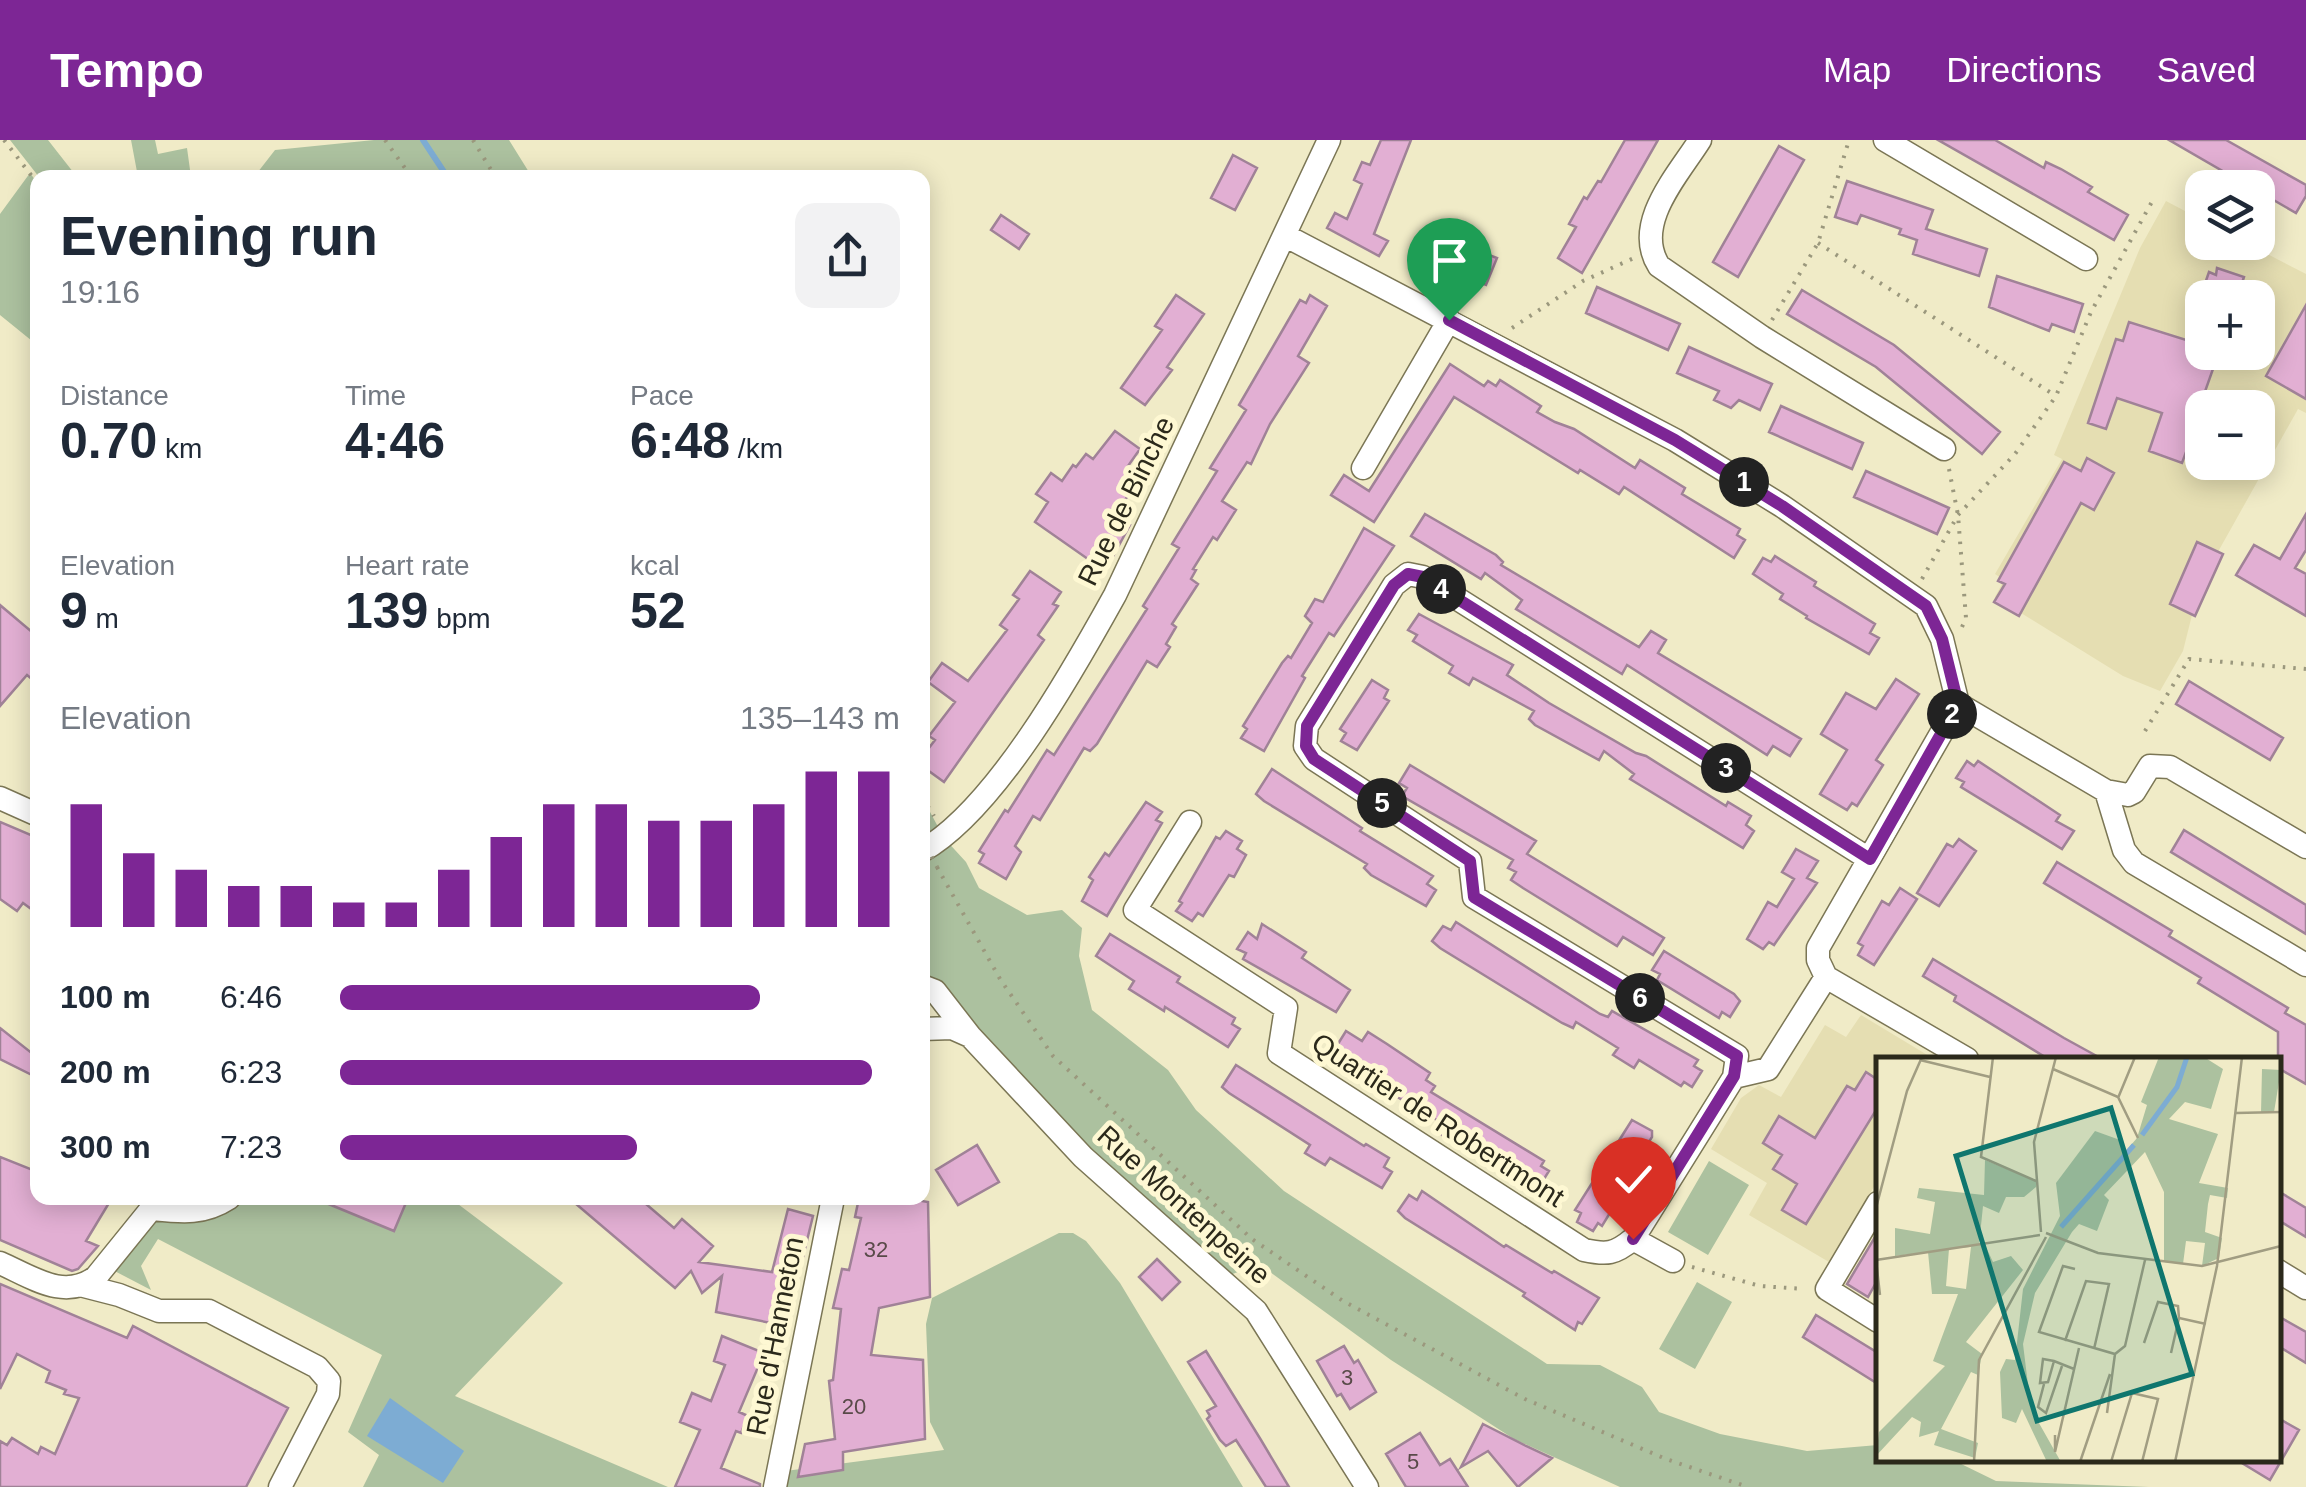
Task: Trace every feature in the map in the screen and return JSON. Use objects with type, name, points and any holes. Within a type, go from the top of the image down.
[{"type":"street","name":"Rue de Binche","points":[[930,859],[1000,774],[1082,655],[1115,595],[1329,140]]},
{"type":"street","points":[[1700,140],[1650,228],[1652,250],[1659,266],[1762,337],[1944,449]]},
{"type":"street","points":[[1885,140],[2086,260]]},
{"type":"street","points":[[1286,236],[1675,440],[1782,506],[1912,596],[1934,618],[1958,704],[2106,791],[2128,795],[2150,766],[2160,764],[2306,848]]},
{"type":"street","points":[[1363,468],[1449,320]]},
{"type":"street","points":[[1673,1261],[1633,1239],[1734,1076],[1737,1056],[1474,897],[1470,861],[1314,759],[1306,746],[1307,726],[1394,585],[1408,574],[1423,577],[1870,859]]},
{"type":"street","points":[[1958,704],[1818,948],[1818,960],[1826,977],[1963,1057]]},
{"type":"street","points":[[2106,791],[2124,850],[2134,863],[2306,965]]},
{"type":"street","points":[[0,798],[30,811]]},
{"type":"street","name":"Quartier de Robertmont","points":[[1190,822],[1135,910],[1286,1008],[1278,1053],[1584,1250],[1606,1255],[1633,1239]]},
{"type":"street","points":[[1734,1076],[1768,1070],[1826,977]]},
{"type":"street","name":"Rue Montenpeine","points":[[930,989],[1083,1157],[1256,1312],[1367,1487]]},
{"type":"street","points":[[930,1029],[952,1028],[970,1036]]},
{"type":"street","points":[[0,1263],[52,1286],[84,1286],[96,1277],[154,1205]]},
{"type":"street","points":[[162,1205],[189,1214],[218,1205]]},
{"type":"street","name":"Rue d'Hanneton","points":[[775,1487],[832,1205]]},
{"type":"street","points":[[1876,1210],[1827,1289],[1876,1319]]},
{"type":"street","points":[[2281,1273],[2306,1288]]},
{"type":"street","points":[[84,1286],[159,1311],[209,1311],[317,1367],[329,1381],[328,1394],[280,1487]]},
{"type":"path","points":[[4,140],[30,174]]},
{"type":"path","points":[[385,140],[406,170]]},
{"type":"path","points":[[473,140],[491,170]]},
{"type":"path","points":[[1762,337],[1818,243],[1849,140]]},
{"type":"path","points":[[1912,596],[1958,515],[2015,454],[2056,396],[2092,312],[2154,198]]},
{"type":"path","points":[[1818,243],[2056,396]]},
{"type":"path","points":[[1491,342],[1583,281],[1652,250]]},
{"type":"path","points":[[1944,449],[1958,515],[1966,618]]},
{"type":"path","points":[[2146,731],[2189,659],[2306,669]]},
{"type":"path","points":[[930,859],[1000,979],[1053,1056],[1252,1239],[1343,1301],[1525,1400],[1649,1452],[1748,1487]]},
{"type":"path","points":[[1673,1261],[1760,1286],[1827,1289]]},
{"type":"shaded area","points":[[2166,201],[2185,211],[2185,260],[2275,258],[2306,274],[2306,413],[2298,409],[2275,450],[2275,390],[2185,390],[2185,480],[2258,480],[2219,550],[2194,607],[2183,651],[2160,691],[2123,676],[1995,597],[2004,580],[1995,574],[2062,459],[2054,455],[2140,248]]},
{"type":"shaded area","points":[[1861,1015],[1931,1057],[1876,1057],[1876,1183],[1829,1262],[1749,1215],[1767,1183],[1711,1149],[1741,1098],[1759,1085],[1781,1097],[1825,1025],[1846,1037]]},
{"type":"green space","points":[[10,140],[48,140],[72,170],[34,170]]},
{"type":"green space","points":[[131,140],[155,140],[158,154],[187,148],[190,170],[137,170]]},
{"type":"green space","points":[[374,140],[509,140],[528,170],[259,170],[275,150]]},
{"type":"green space","points":[[30,173],[30,339],[0,315],[0,214]]},
{"type":"green space","points":[[930,812],[944,838],[966,862],[979,888],[1027,915],[1062,910],[1082,928],[1079,956],[1092,1010],[1168,1070],[1196,1110],[1284,1191],[1547,1364],[1600,1365],[1642,1387],[1659,1412],[1720,1434],[1807,1451],[1876,1445],[1876,1462],[1957,1462],[1996,1481],[2149,1487],[1620,1487],[1514,1439],[1391,1360],[1259,1264],[1222,1278],[930,993]]},
{"type":"green space","points":[[1709,1161],[1749,1185],[1708,1255],[1668,1232]]},
{"type":"green space","points":[[154,1205],[459,1205],[563,1283],[455,1396],[668,1487],[363,1487],[379,1455],[348,1432],[382,1355],[158,1239],[141,1266],[151,1290],[105,1266]]},
{"type":"green space","points":[[1059,1233],[1073,1233],[1086,1241],[1120,1283],[1243,1487],[775,1487],[778,1472],[944,1450],[930,1422],[926,1324],[932,1298]]},
{"type":"green space","points":[[1697,1282],[1732,1302],[1695,1369],[1659,1349]]},
{"type":"water","points":[[390,1398],[464,1451],[443,1483],[367,1436]]},
{"type":"building","points":[[1381,140],[1411,140],[1374,234],[1388,241],[1379,256],[1327,228],[1335,213],[1347,219],[1362,184],[1354,180],[1362,162],[1370,165]]},
{"type":"building","points":[[1625,140],[1658,140],[1582,273],[1558,258],[1576,227],[1569,224],[1584,197],[1587,199],[1601,182]]},
{"type":"building","points":[[1938,140],[1995,140],[2044,168],[2046,162],[2061,169],[2092,187],[2088,192],[2128,215],[2114,240]]},
{"type":"building","points":[[2169,140],[2226,140],[2306,185],[2306,196],[2296,213],[2275,201],[2275,170],[2221,170]]},
{"type":"building","points":[[1779,146],[1804,160],[1738,277],[1713,262]]},
{"type":"building","points":[[1233,155],[1257,168],[1235,210],[1211,198]]},
{"type":"building","points":[[1847,181],[1933,210],[1926,229],[1987,249],[1979,276],[1913,254],[1917,240],[1899,234],[1901,229],[1861,215],[1857,224],[1835,217]]},
{"type":"building","points":[[1001,215],[1029,234],[1019,249],[991,230]]},
{"type":"building","points":[[1460,244],[1497,258],[1486,285],[1450,271]]},
{"type":"building","points":[[2217,268],[2244,277],[2206,280],[2209,272],[2216,275]]},
{"type":"building","points":[[1997,276],[2083,304],[2074,332],[2052,324],[2049,331],[1989,307]]},
{"type":"building","points":[[1597,287],[1680,324],[1668,350],[1586,313]]},
{"type":"building","points":[[1802,290],[1894,345],[2000,432],[1982,454],[1876,367],[1787,314]]},
{"type":"building","points":[[1176,295],[1204,314],[1167,367],[1172,370],[1145,405],[1121,388],[1162,330],[1155,326]]},
{"type":"building","points":[[1310,295],[1327,306],[1298,356],[1309,363],[1270,424],[1251,464],[1247,462],[1222,501],[1236,510],[1193,569],[1196,570],[1191,579],[1198,584],[1172,624],[1176,627],[1166,644],[1170,647],[1157,667],[1147,661],[1097,744],[1090,751],[1084,748],[1040,820],[1033,816],[1015,846],[1021,852],[1006,879],[979,863],[984,854],[979,851],[1047,750],[1054,755],[1147,609],[1143,606],[1179,548],[1172,544],[1217,471],[1210,468],[1246,410],[1239,405],[1300,300],[1306,303]]},
{"type":"building","points":[[2306,305],[2306,399],[2266,376],[2269,370],[2275,370],[2275,360]]},
{"type":"building","points":[[2129,322],[2185,340],[2185,370],[2213,370],[2206,390],[2185,390],[2182,463],[2149,451],[2162,413],[2117,398],[2106,429],[2088,423],[2116,339],[2123,341]]},
{"type":"building","points":[[1689,347],[1772,384],[1760,410],[1739,400],[1731,408],[1714,400],[1719,391],[1677,373]]},
{"type":"building","points":[[1450,364],[1484,386],[1488,381],[1496,386],[1500,380],[1541,406],[1537,412],[1574,429],[1635,468],[1640,460],[1685,488],[1682,494],[1740,529],[1737,535],[1745,540],[1734,558],[1624,487],[1619,494],[1580,470],[1578,473],[1454,397],[1374,522],[1331,495],[1344,475],[1369,491]]},
{"type":"building","points":[[1781,406],[1863,443],[1852,469],[1769,432]]},
{"type":"building","points":[[1115,431],[1140,449],[1128,466],[1141,476],[1115,515],[1130,525],[1105,571],[1035,522],[1048,502],[1036,494],[1051,473],[1062,481],[1086,454],[1093,459]]},
{"type":"building","points":[[2087,458],[2114,473],[2094,510],[2081,503],[2019,616],[1994,602],[2005,584],[1998,581],[2064,462],[2081,471]]},
{"type":"building","points":[[1866,471],[1949,508],[1937,534],[1854,497]]},
{"type":"building","points":[[1425,514],[1496,555],[1503,562],[1501,565],[1639,647],[1651,631],[1666,640],[1658,653],[1801,739],[1790,756],[1773,746],[1767,755],[1627,665],[1622,674],[1516,609],[1522,600],[1485,573],[1481,579],[1411,536]]},
{"type":"building","points":[[2306,514],[2306,550],[2295,568],[2306,574],[2306,616],[2236,575],[2254,545],[2280,559]]},
{"type":"building","points":[[1364,528],[1394,546],[1334,636],[1329,633],[1264,751],[1241,738],[1247,729],[1243,726],[1282,663],[1288,656],[1291,658],[1312,623],[1305,616],[1315,599],[1323,602]]},
{"type":"building","points":[[2197,542],[2223,554],[2195,616],[2170,604]]},
{"type":"building","points":[[1775,556],[1875,624],[1870,633],[1879,638],[1869,654],[1806,618],[1780,599],[1783,594],[1753,574],[1763,558],[1771,562]]},
{"type":"building","points":[[1030,571],[1061,592],[1053,604],[1058,606],[1038,635],[1044,640],[944,782],[930,772],[930,747],[935,740],[930,735],[955,702],[930,683],[930,679],[942,663],[968,681],[1007,630],[1000,625],[1019,599],[1013,595]]},
{"type":"building","points":[[0,605],[30,630],[30,677],[27,675],[0,706]]},
{"type":"building","points":[[1419,614],[1513,665],[1507,675],[1549,703],[1726,806],[1728,802],[1751,816],[1746,825],[1754,831],[1743,848],[1630,779],[1634,774],[1604,751],[1599,760],[1535,725],[1529,719],[1534,711],[1473,678],[1469,685],[1449,673],[1453,666],[1413,641],[1417,635],[1408,630]]},
{"type":"building","points":[[1896,679],[1919,694],[1876,760],[1883,765],[1857,806],[1852,803],[1847,810],[1820,794],[1847,750],[1821,734],[1846,693],[1876,709]]},
{"type":"building","points":[[1372,680],[1388,690],[1384,698],[1389,701],[1357,750],[1341,741],[1346,733],[1340,729]]},
{"type":"building","points":[[2189,681],[2283,738],[2270,760],[2176,704]]},
{"type":"building","points":[[1967,761],[1974,766],[1978,761],[2060,815],[2056,821],[2074,831],[2062,849],[1961,787],[1964,782],[1956,778]]},
{"type":"building","points":[[1410,765],[1536,841],[1527,854],[1664,938],[1653,955],[1623,937],[1617,946],[1523,888],[1511,880],[1516,872],[1508,868],[1513,860],[1402,796],[1407,788],[1399,783]]},
{"type":"building","points":[[1272,769],[1433,876],[1427,884],[1436,890],[1426,906],[1371,875],[1364,868],[1367,864],[1256,794]]},
{"type":"building","points":[[1146,802],[1162,812],[1156,820],[1162,823],[1107,916],[1082,901],[1093,880],[1089,877],[1105,853],[1109,856]]},
{"type":"building","points":[[0,822],[30,835],[30,908],[23,903],[17,911],[0,899]]},
{"type":"building","points":[[2184,830],[2306,905],[2306,934],[2171,852]]},
{"type":"building","points":[[1226,831],[1242,841],[1237,849],[1246,855],[1203,916],[1198,913],[1192,921],[1176,911],[1182,903],[1179,901],[1216,837],[1220,839]]},
{"type":"building","points":[[1959,839],[1976,851],[1939,906],[1917,893],[1947,844],[1953,847]]},
{"type":"building","points":[[1796,849],[1818,861],[1807,878],[1817,883],[1774,945],[1769,942],[1763,949],[1747,939],[1768,902],[1777,907],[1794,879],[1782,872]]},
{"type":"building","points":[[2057,862],[2172,931],[2169,936],[2288,1008],[2285,1013],[2306,1025],[2306,1084],[2281,1070],[2278,1032],[2198,983],[2201,978],[2044,883]]},
{"type":"building","points":[[1900,888],[1917,899],[1874,965],[1858,955],[1863,946],[1858,943],[1882,901],[1889,905]]},
{"type":"building","points":[[1456,922],[1600,1014],[1608,1017],[1612,1011],[1698,1060],[1694,1066],[1702,1071],[1692,1087],[1684,1082],[1681,1086],[1639,1060],[1634,1068],[1613,1055],[1618,1048],[1576,1022],[1573,1028],[1562,1023],[1432,941],[1443,926],[1451,930]]},
{"type":"building","points":[[1262,924],[1306,952],[1302,958],[1350,990],[1336,1012],[1243,959],[1246,953],[1237,949],[1248,932],[1257,939]]},
{"type":"building","points":[[1110,934],[1180,977],[1177,982],[1235,1018],[1232,1024],[1240,1029],[1228,1047],[1129,989],[1134,981],[1096,956]]},
{"type":"building","points":[[1664,951],[1734,994],[1740,1001],[1730,1017],[1722,1012],[1719,1018],[1657,980],[1660,974],[1652,970]]},
{"type":"building","points":[[1933,959],[2099,1057],[2045,1057],[1954,1001],[1956,996],[1923,976]]},
{"type":"building","points":[[0,1028],[30,1052],[30,1074],[0,1059]]},
{"type":"building","points":[[1346,1031],[1362,1041],[1368,1032],[1387,1044],[1430,1073],[1426,1080],[1435,1086],[1431,1092],[1544,1161],[1541,1166],[1549,1171],[1539,1187],[1531,1182],[1528,1187],[1467,1146],[1466,1149],[1442,1135],[1447,1126],[1387,1091],[1390,1088],[1349,1063],[1353,1057],[1336,1047]]},
{"type":"building","points":[[1236,1065],[1389,1158],[1384,1167],[1392,1172],[1382,1188],[1330,1158],[1325,1165],[1305,1153],[1310,1145],[1229,1093],[1222,1087]]},
{"type":"building","points":[[1866,1072],[1876,1079],[1876,1110],[1806,1224],[1782,1210],[1797,1184],[1773,1169],[1782,1155],[1763,1143],[1779,1116],[1815,1138],[1847,1086],[1855,1090]]},
{"type":"building","points":[[1632,1120],[1652,1131],[1652,1137],[1602,1226],[1598,1223],[1593,1231],[1577,1222],[1581,1213],[1575,1210]]},
{"type":"building","points":[[977,1145],[999,1182],[958,1205],[936,1170]]},
{"type":"building","points":[[0,1157],[30,1169],[30,1205],[108,1205],[86,1241],[98,1246],[72,1271],[0,1240]]},
{"type":"building","points":[[1422,1191],[1504,1247],[1599,1298],[1582,1324],[1578,1322],[1575,1330],[1523,1296],[1525,1293],[1405,1218],[1398,1211],[1409,1195],[1417,1200]]},
{"type":"building","points":[[2281,1193],[2306,1208],[2306,1237],[2281,1222]]},
{"type":"building","points":[[331,1205],[405,1205],[394,1231]]},
{"type":"building","points":[[577,1205],[647,1205],[674,1228],[682,1219],[713,1246],[699,1262],[772,1272],[788,1209],[813,1216],[786,1326],[716,1312],[722,1276],[702,1293],[691,1271],[675,1288]]},
{"type":"building","points":[[858,1205],[928,1205],[930,1297],[879,1308],[871,1355],[923,1360],[925,1439],[843,1452],[843,1470],[798,1477],[805,1444],[835,1439],[829,1381],[833,1380],[841,1309],[833,1308],[842,1269],[849,1270],[861,1218],[855,1217]]},
{"type":"building","points":[[1876,1235],[1876,1283],[1868,1297],[1847,1284]]},
{"type":"building","points":[[1157,1259],[1180,1282],[1162,1300],[1139,1277]]},
{"type":"building","points":[[0,1284],[127,1338],[133,1326],[288,1408],[246,1487],[0,1487],[0,1441],[7,1445],[12,1438],[38,1454],[41,1447],[55,1454],[79,1398],[46,1382],[50,1371],[17,1354],[0,1389]]},
{"type":"building","points":[[1816,1315],[1876,1352],[1876,1383],[1803,1337]]},
{"type":"building","points":[[2281,1318],[2306,1332],[2306,1363],[2281,1348]]},
{"type":"building","points":[[722,1336],[764,1353],[739,1412],[748,1416],[741,1433],[736,1431],[721,1468],[760,1487],[675,1487],[700,1430],[680,1422],[692,1393],[711,1401],[725,1365],[714,1361]]},
{"type":"building","points":[[1344,1346],[1354,1363],[1358,1360],[1376,1392],[1350,1409],[1341,1394],[1337,1396],[1317,1361]]},
{"type":"building","points":[[1206,1351],[1289,1487],[1266,1487],[1236,1440],[1226,1446],[1207,1419],[1207,1411],[1216,1406],[1188,1362]]},
{"type":"building","points":[[2281,1420],[2299,1430],[2281,1461]]},
{"type":"building","points":[[1483,1424],[1552,1458],[1518,1487],[1488,1451],[1461,1467]]},
{"type":"building","points":[[1420,1433],[1440,1465],[1450,1459],[1468,1487],[1406,1487],[1386,1454]]},
{"type":"building","points":[[2240,1462],[2280,1462],[2270,1480]]},
{"type":"waterway","points":[[423,140],[443,170]]},
{"type":"route","points":[[1449,320],[1675,440],[1782,506],[1926,606],[1942,639],[1958,704],[1870,859],[1423,577],[1408,574],[1394,585],[1307,726],[1306,746],[1314,759],[1470,861],[1474,897],[1737,1056],[1734,1076],[1633,1239]]}]
